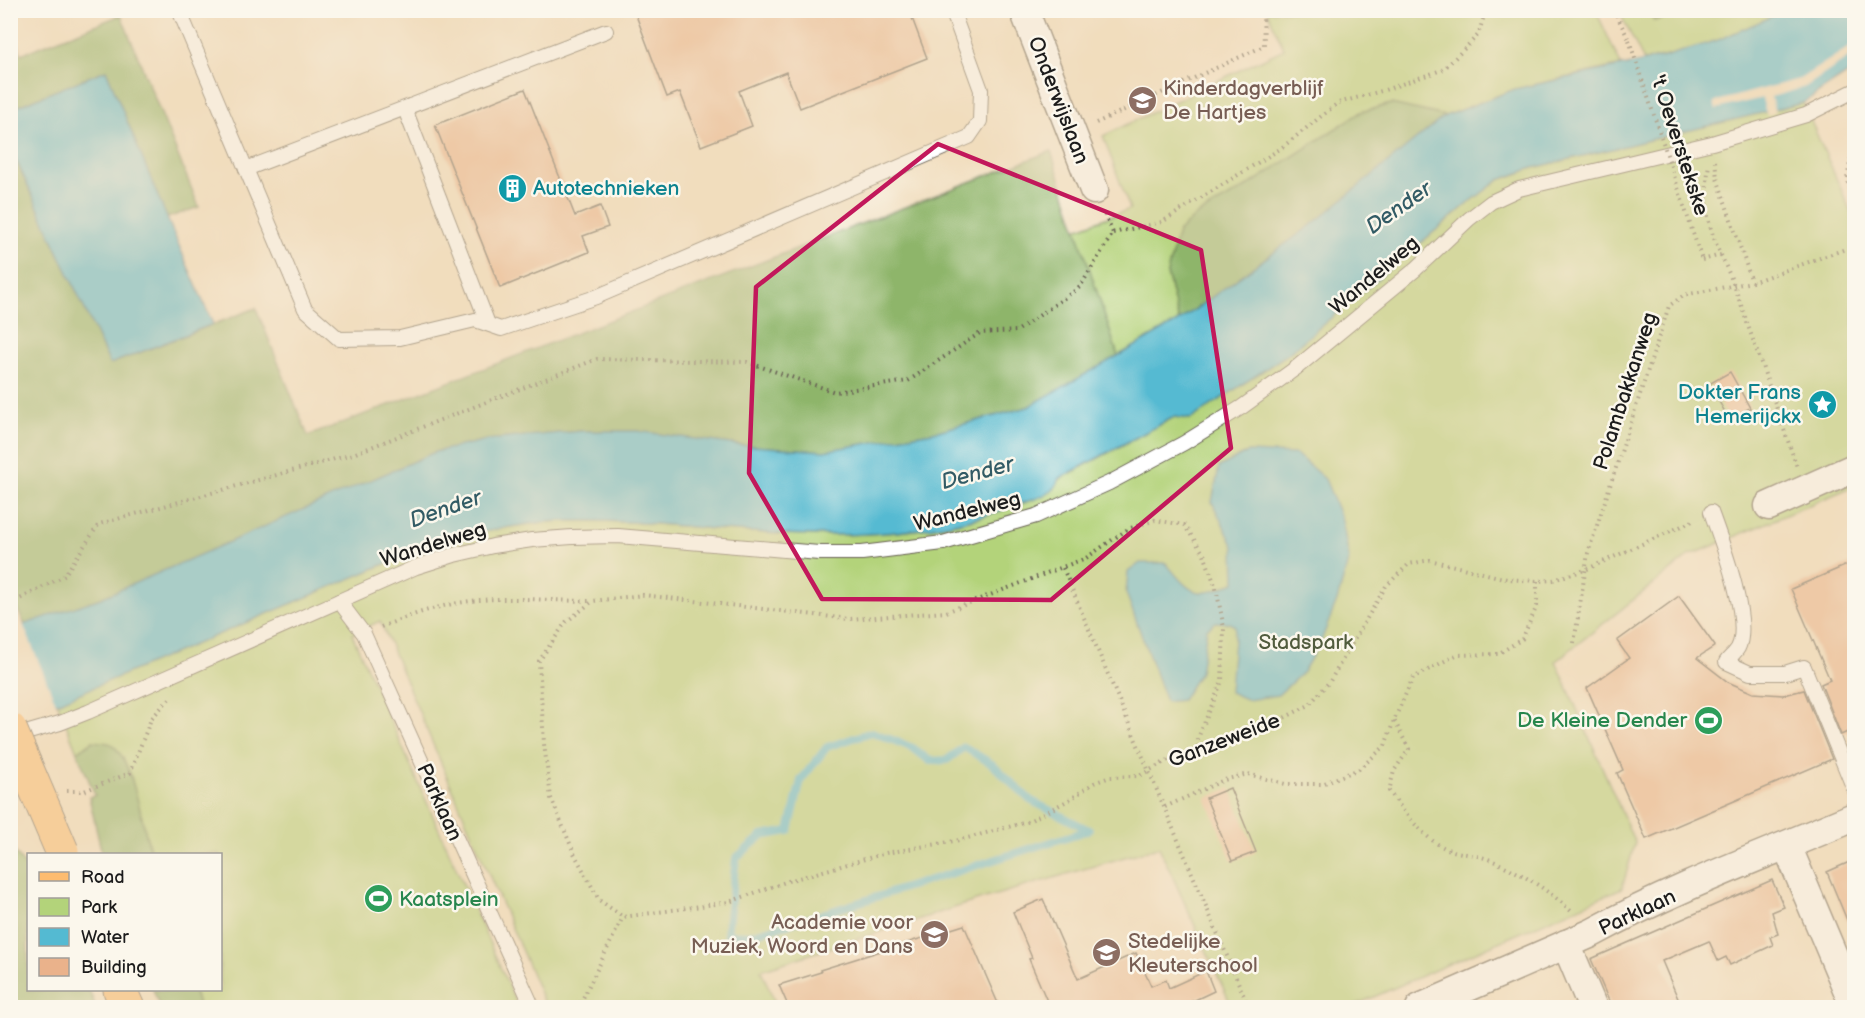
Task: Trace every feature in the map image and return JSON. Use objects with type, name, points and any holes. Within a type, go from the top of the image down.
[{"type":"main road","points":[[10,729],[63,853]]},
{"type":"main road","points":[[120,991],[128,1008]]},
{"type":"street","name":"Onderwijslaan","points":[[1024,10],[1094,190]]},
{"type":"street","points":[[1769,506],[1854,468]]},
{"type":"street","name":"Parklaan","points":[[1420,1008],[1854,817]]},
{"type":"street","points":[[1787,846],[1854,1005]]},
{"type":"street","points":[[1566,944],[1593,1008]]},
{"type":"lane","points":[[179,10],[305,309],[339,339],[400,338],[475,320],[501,329],[596,297],[969,137],[980,121],[981,90],[952,10]]},
{"type":"lane","points":[[246,169],[606,32]]},
{"type":"lane","name":"Wandelweg","points":[[10,738],[88,712],[416,567],[454,555],[532,540],[618,536],[819,553],[862,553],[943,543],[1036,516],[1118,478],[1184,443],[1242,406],[1296,368],[1416,269],[1469,219],[1491,202],[1519,189],[1712,143],[1806,114],[1854,91]]},
{"type":"lane","points":[[405,109],[488,324]]},
{"type":"lane","points":[[1711,512],[1734,575],[1741,627],[1739,647],[1726,662],[1750,672],[1785,672],[1804,667],[1854,789]]},
{"type":"lane","name":"Parklaan","points":[[339,601],[364,634],[533,1008]]},
{"type":"path","points":[[1069,126],[1100,122],[1264,46],[1263,10]]},
{"type":"path","points":[[1113,233],[1162,222],[1280,149],[1338,103],[1385,90],[1444,69],[1478,35],[1486,10]]},
{"type":"path","name":"'t Oeverstekske","points":[[1614,10],[1629,40],[1702,260],[1721,255]]},
{"type":"path","points":[[1854,141],[1847,179],[1854,202]]},
{"type":"path","points":[[1712,143],[1705,204],[1710,232],[1734,285],[1805,490]]},
{"type":"path","points":[[1712,143],[1717,178],[1752,282]]},
{"type":"path","points":[[10,604],[64,576],[99,524],[353,454],[597,359],[747,362],[836,392],[908,381],[980,333],[1017,331],[1080,287],[1113,233],[1094,190]]},
{"type":"path","name":"Polambakkanweg","points":[[1574,643],[1584,570],[1592,541],[1669,306],[1684,295],[1752,282],[1854,246]]},
{"type":"path","name":"Ganzeweide","points":[[623,917],[731,901],[788,881],[886,853],[960,840],[1027,822],[1069,800],[1094,783],[1110,777],[1139,776],[1170,759],[1210,750],[1281,720],[1309,705],[1330,681],[1386,586],[1409,564],[1430,560],[1508,579],[1553,580],[1584,570],[1711,512]]},
{"type":"path","points":[[364,634],[411,615],[481,600],[593,601],[643,595],[849,619],[946,612],[1086,558],[1128,530],[1155,520],[1184,525],[1204,554],[1216,588],[1224,628],[1222,681],[1198,738],[1199,752]]},
{"type":"path","points":[[1063,568],[1249,1008]]},
{"type":"path","points":[[1165,807],[1224,780],[1248,774],[1285,784],[1322,784],[1359,769],[1385,746],[1413,678],[1456,655],[1498,654],[1522,639],[1537,606],[1537,581]]},
{"type":"path","points":[[578,1008],[623,917],[599,900],[574,853],[552,798],[544,744],[539,660],[566,622],[593,601]]},
{"type":"path","points":[[1394,720],[1409,749],[1394,771],[1389,791],[1412,822],[1443,847],[1487,859],[1519,873],[1557,898],[1592,933]]},
{"type":"path","points":[[84,791],[130,773]]},
{"type":"highlighted area","points":[[938,144],[1201,250],[1231,448],[1051,600],[822,599],[749,473],[756,287]]},
{"type":"green space","points":[[1267,11],[1596,11],[1621,65],[1515,89],[1445,116],[1391,104],[1361,112],[1243,189],[1197,215],[1167,273],[1179,321],[1118,356],[1076,229],[1130,209],[1103,136],[1284,49]]},
{"type":"green space","points":[[1619,11],[1648,11],[1654,21],[1670,17],[1715,14],[1721,11],[1784,11],[1716,41],[1644,61]]},
{"type":"green space","points":[[1648,11],[1721,11],[1715,14],[1670,17],[1654,21]]},
{"type":"green space","points":[[121,15],[199,207],[167,218],[106,70],[11,109],[11,33],[14,31],[21,54]]},
{"type":"green space","name":"Stadspark","points":[[1803,103],[1854,219],[1854,486],[1689,556],[1556,661],[1635,843],[1622,888],[1351,1007],[1232,1007],[1159,847],[982,899],[761,970],[777,1007],[546,1007],[380,621],[352,634],[518,1007],[199,1007],[193,991],[222,991],[222,853],[151,853],[130,773],[123,758],[93,741],[77,752],[57,702],[425,547],[493,530],[545,522],[606,521],[805,535],[875,534],[910,531],[978,518],[1033,500],[1053,490],[1060,479],[1174,417],[1191,419],[1289,353],[1499,180],[1533,168]]},
{"type":"green space","points":[[1391,104],[1445,116],[1310,226],[1179,321],[1167,273],[1178,232],[1197,215],[1243,189],[1361,112]]},
{"type":"green space","points":[[10,147],[110,364],[256,308],[308,436],[1051,151],[1118,356],[1028,407],[938,431],[824,451],[738,445],[637,431],[582,431],[487,440],[435,452],[104,597],[25,625],[10,594]]},
{"type":"green space","points":[[93,741],[111,744],[119,752],[131,778],[151,853],[102,853],[89,797],[95,795],[77,752]]},
{"type":"green space","points":[[10,846],[27,868],[27,991],[89,991],[96,1007],[11,1007]]},
{"type":"green space","points":[[153,991],[193,991],[199,1007],[160,1007]]},
{"type":"water","name":"Dender","points":[[1784,11],[1854,11],[1854,69],[1803,103],[1533,168],[1499,180],[1289,353],[1191,419],[1174,417],[1060,478],[1050,493],[978,518],[910,531],[875,534],[805,535],[606,521],[545,522],[493,530],[425,547],[38,711],[11,629],[101,598],[435,452],[487,440],[582,431],[637,431],[738,445],[824,451],[938,431],[1028,407],[1179,321],[1310,226],[1445,116],[1515,89],[1664,57],[1718,40]]},
{"type":"water","points":[[106,70],[213,324],[110,364],[10,147],[11,109]]},
{"type":"water","points":[[1248,452],[1296,454],[1325,479],[1342,520],[1349,558],[1337,601],[1321,641],[1303,672],[1278,695],[1248,700],[1230,692],[1235,626],[1216,622],[1207,629],[1200,672],[1182,700],[1166,702],[1126,593],[1128,572],[1140,563],[1166,563],[1189,588],[1203,592],[1222,588],[1235,582],[1234,547],[1212,502],[1219,467]]},
{"type":"pier","points":[[1854,44],[1854,54],[1805,87],[1771,97],[1775,113],[1767,116],[1762,98],[1716,109],[1714,102],[1800,79]]},
{"type":"pier","points":[[22,622],[57,706],[10,721],[10,626]]},
{"type":"building","points":[[634,10],[909,10],[927,58],[800,108],[786,72],[739,91],[752,126],[701,146],[680,92],[667,97]]},
{"type":"building","name":"Autotechnieken","points":[[525,89],[575,216],[600,206],[608,227],[583,236],[589,252],[500,288],[435,125]]},
{"type":"building","points":[[1730,372],[1750,408],[1729,419],[1709,384]]},
{"type":"building","points":[[1854,562],[1854,729],[1841,735],[1821,684],[1830,680],[1791,589]]},
{"type":"building","name":"De Kleine Dender","points":[[1679,596],[1715,646],[1697,658],[1728,682],[1753,693],[1783,695],[1804,690],[1832,759],[1646,839],[1617,773],[1623,770],[1587,688],[1629,658],[1617,641]]},
{"type":"building","points":[[1230,788],[1256,852],[1232,861],[1206,798]]},
{"type":"building","points":[[1854,860],[1854,937],[1827,872]]},
{"type":"building","points":[[1772,880],[1784,907],[1772,912],[1778,934],[1770,937],[1773,945],[1730,965],[1726,957],[1718,961],[1709,941],[1662,961],[1682,1008],[1612,1008],[1591,959]]},
{"type":"building","points":[[1043,899],[1078,979],[1136,953],[1151,986],[1166,980],[1169,988],[1206,971],[1214,991],[1178,1008],[1050,1008],[1029,959],[1032,958],[1013,912]]},
{"type":"building","name":"Academie voor Muziek, Woord en Dans","points":[[964,925],[1000,1008],[789,1008],[779,985],[821,972],[820,970]]},
{"type":"waterway","points":[[872,732],[913,748],[930,761],[947,760],[964,747],[992,764],[1030,800],[1089,830],[803,920],[749,935],[727,934],[736,858],[762,836],[789,831],[801,780],[827,747],[872,732]]},
{"type":"place","name":"Kinderdagverblijf De Hartjes","points":[[1142,100]]},
{"type":"place","name":"Autotechnieken","points":[[512,188]]},
{"type":"place","name":"Dokter Frans Hemerijckx","points":[[1822,404]]},
{"type":"place","name":"De Kleine Dender","points":[[1708,720]]},
{"type":"place","name":"Kaatsplein","points":[[378,899]]},
{"type":"place","name":"Academie voor Muziek, Woord en Dans","points":[[934,934]]},
{"type":"place","name":"Stedelijke Kleuterschool","points":[[1107,953]]}]
